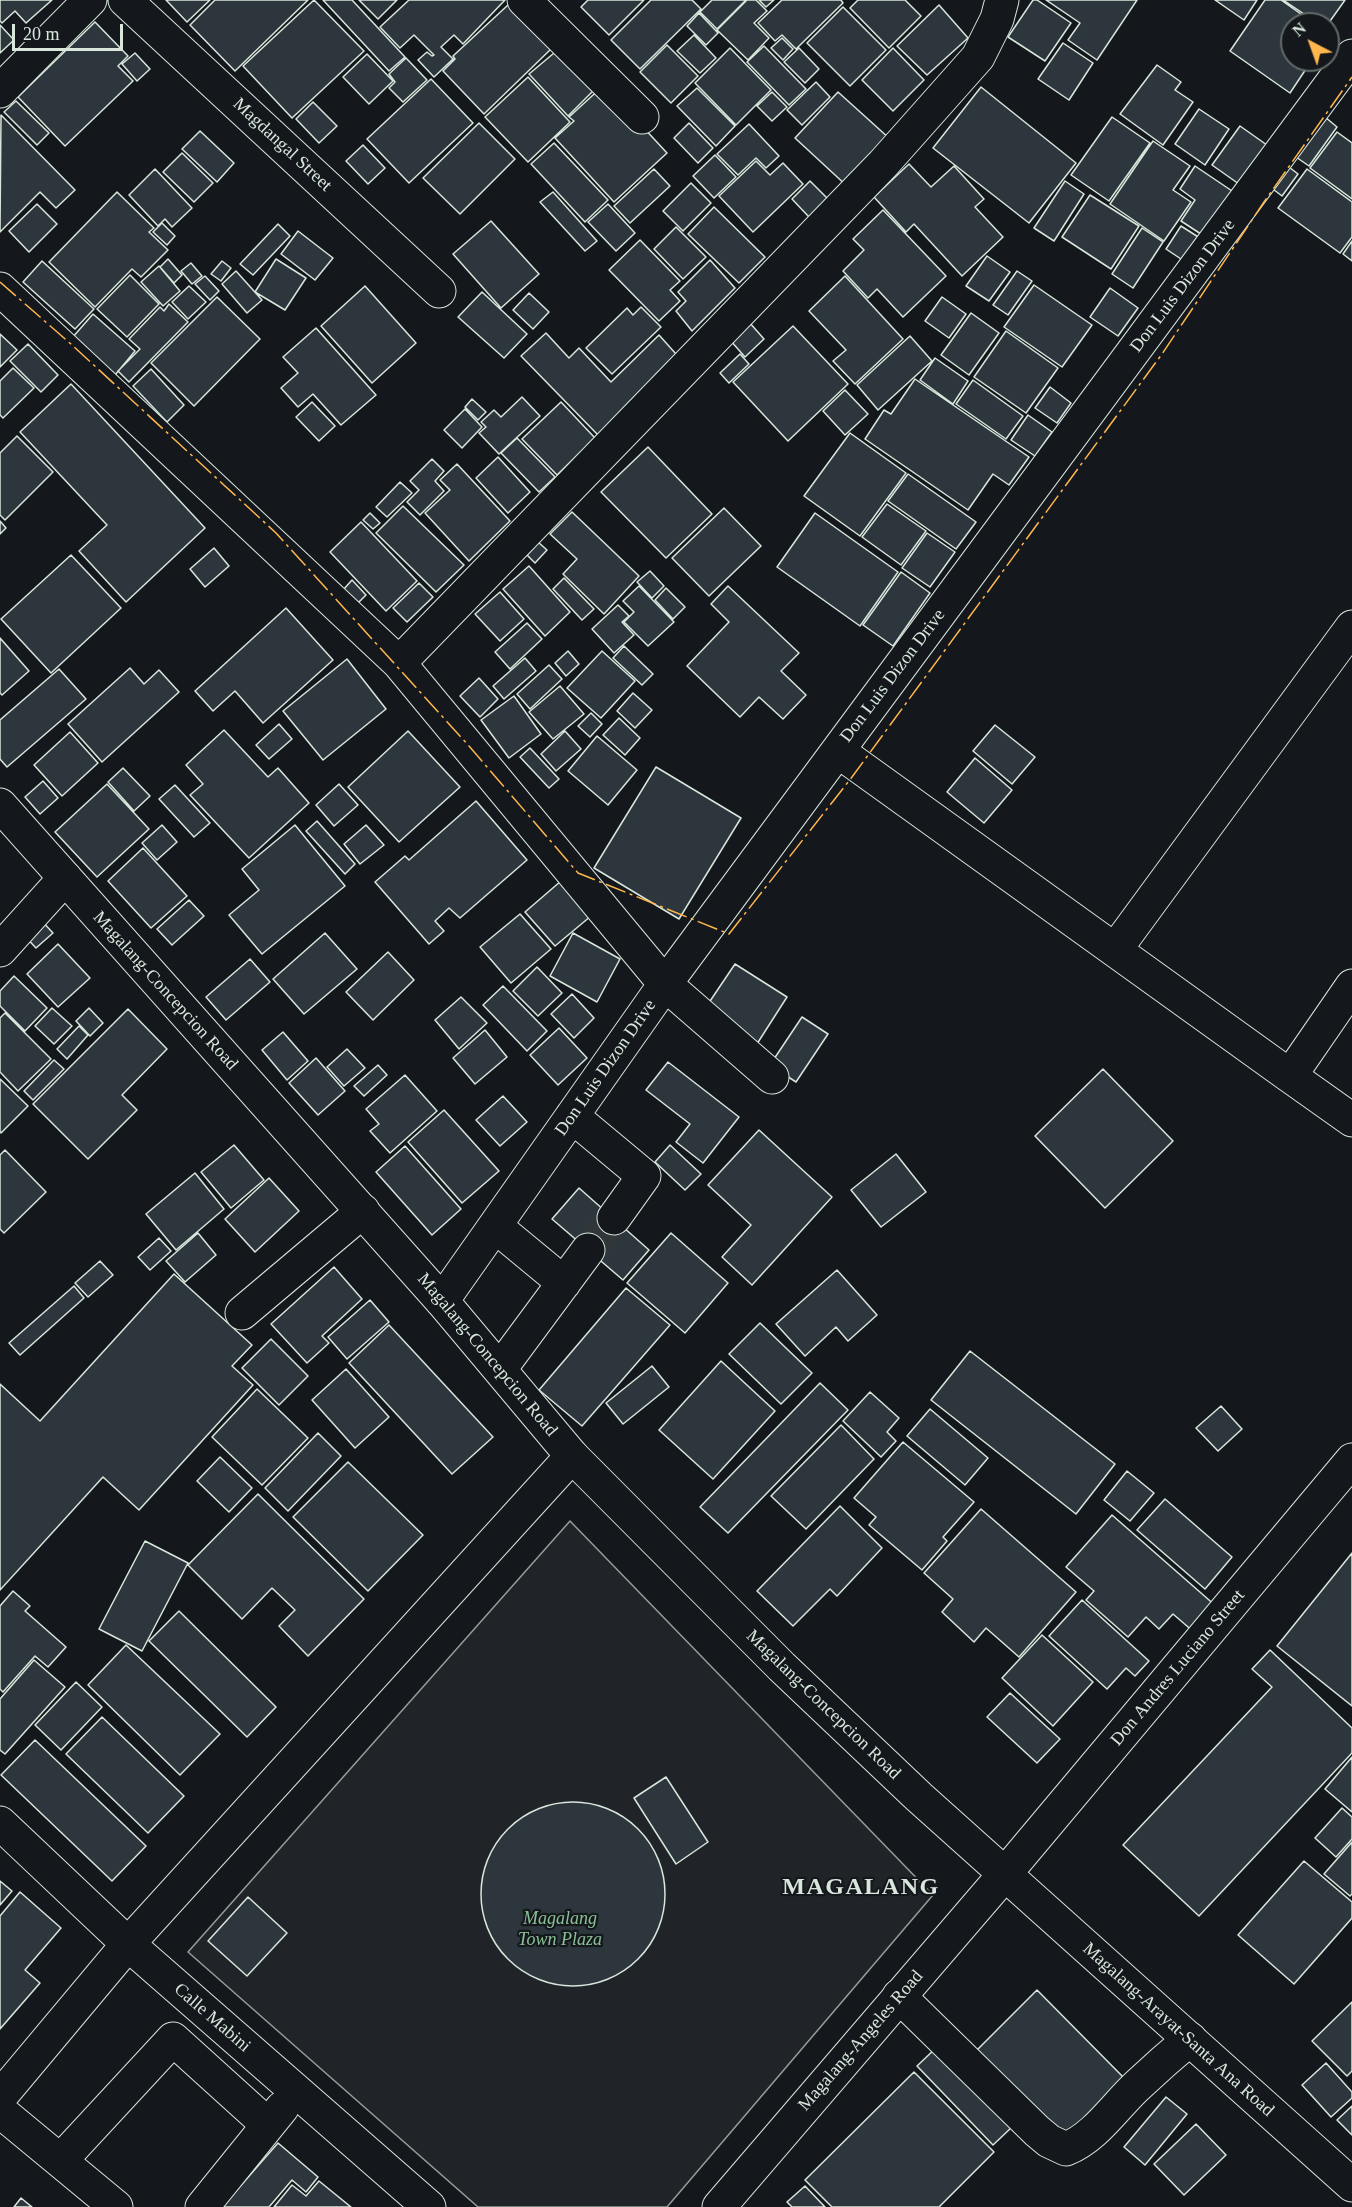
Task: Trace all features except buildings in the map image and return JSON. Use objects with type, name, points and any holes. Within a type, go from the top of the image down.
[{"type":"street","points":[[0,91],[90,0]]},
{"type":"street","name":"Magdangal Street","points":[[125,0],[439,291]]},
{"type":"street","points":[[524,0],[642,117]]},
{"type":"street","points":[[399,663],[883,164],[978,57],[997,19],[1002,0]]},
{"type":"street","name":"Don Luis Dizon Drive","points":[[442,1301],[665,984],[1348,70]]},
{"type":"street","points":[[0,289],[399,663],[665,984],[772,1077]]},
{"type":"street","points":[[1115,950],[1352,627]]},
{"type":"street","points":[[838,751],[1352,1120]]},
{"type":"street","name":"Magalang-Concepcion Road","points":[[0,805],[363,1211],[572,1456],[782,1667],[1004,1875]]},
{"type":"street","points":[[0,950],[64,878]]},
{"type":"street","points":[[1290,1076],[1352,986]]},
{"type":"street","points":[[572,1116],[644,1176],[614,1218]]},
{"type":"street","points":[[242,1313],[363,1211]]},
{"type":"street","points":[[495,1226],[564,1283]]},
{"type":"street","points":[[500,1369],[588,1250]]},
{"type":"street","points":[[0,2097],[128,1944],[572,1456]]},
{"type":"street","name":"Don Andres Luciano Street","points":[[1004,1875],[1349,1471]]},
{"type":"street","name":"Calle Mabini","points":[[0,1823],[128,1944],[429,2207]]},
{"type":"street","name":"Magalang-Angeles Road","points":[[719,2207],[1004,1875]]},
{"type":"street","name":"Magalang-Arayat-Santa Ana Road","points":[[1004,1875],[1352,2185]]},
{"type":"street","points":[[899,1996],[1038,2131],[1049,2141],[1066,2149],[1077,2145],[1094,2132],[1137,2085],[1190,2039]]},
{"type":"street","points":[[61,2160],[173,2039],[268,2124]]},
{"type":"street","points":[[202,2207],[296,2092]]},
{"type":"street","points":[[0,2111],[116,2207]]},
{"type":"green space","name":"Magalang Town Plaza","points":[[570,1521],[933,1895],[667,2207],[478,2207],[188,1952]]},
{"type":"tunnel","points":[[588,1250],[614,1218]]},
{"type":"power","points":[[0,282],[72,345],[276,533],[469,746],[578,873],[729,934],[852,777],[1162,354],[1264,202],[1352,77]]},
{"type":"district","name":"MAGALANG","points":[[861,1888]]}]
